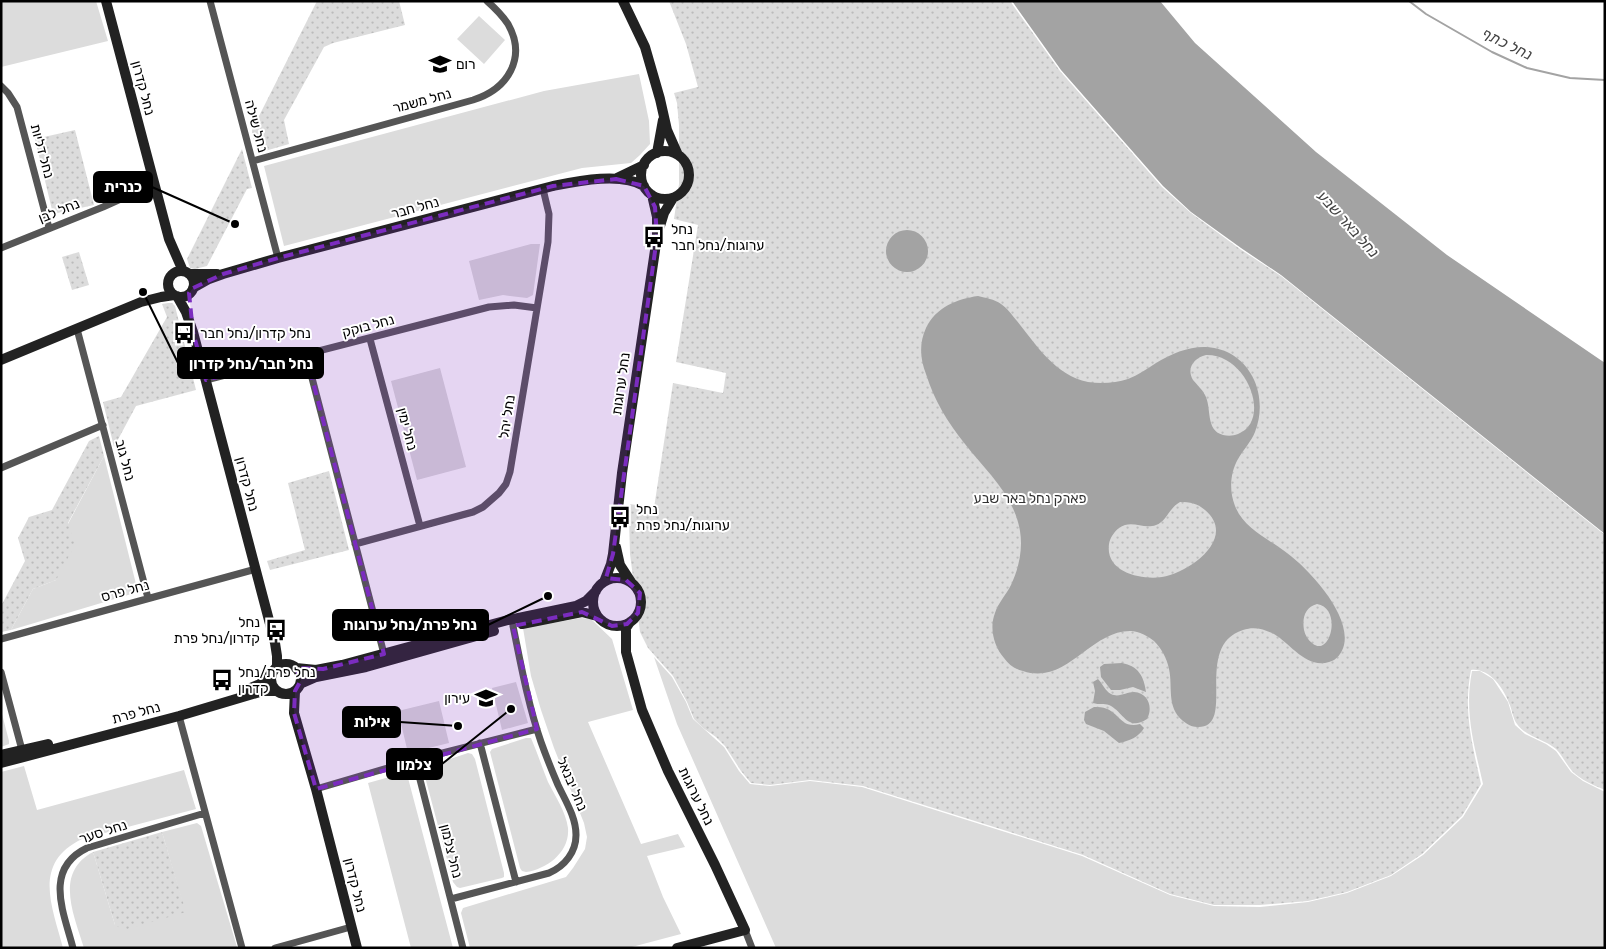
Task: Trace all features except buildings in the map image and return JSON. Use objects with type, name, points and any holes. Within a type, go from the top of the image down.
[{"type":"street","name":"נחל קדרון","points":[[106,1],[169,239],[186,273]]},
{"type":"street","name":"נחל שילה","points":[[210,1],[278,258]]},
{"type":"street","name":"נחל משמר","points":[[253,160],[473,100],[488,94],[503,83],[508,76],[515,59],[515,50],[514,40],[508,24],[487,1]]},
{"type":"street","points":[[623,1],[645,47],[663,116],[678,155],[686,164],[688,171],[689,178],[683,191],[673,198],[662,199],[652,195],[644,186],[641,176],[644,165],[648,159],[657,153],[667,152],[678,155]]},
{"type":"street","name":"נחל דליות","points":[[1,86],[17,107],[49,228]]},
{"type":"street","points":[[657,153],[663,116]]},
{"type":"street","name":"נחל חבר","points":[[616,179],[644,165]]},
{"type":"street","name":"נחל חבר","points":[[191,291],[209,279],[278,258],[543,189],[571,183],[616,179],[636,182],[644,186]]},
{"type":"street","name":"נחל לבן","points":[[1,248],[154,184]]},
{"type":"street","name":"נחל יהל","points":[[355,544],[473,512],[496,497],[506,484],[510,472],[549,231],[548,209],[543,189]]},
{"type":"street","name":"נחל ערוגות","points":[[652,195],[657,217],[657,237]]},
{"type":"street","name":"נחל ערוגות","points":[[604,582],[611,564],[622,473],[657,237],[664,213],[673,198]]},
{"type":"street","name":"נחל קדרון","points":[[169,239],[170,278]]},
{"type":"street","points":[[1,360],[141,302],[161,297],[184,297],[191,291],[193,282],[186,273],[177,272],[141,302]]},
{"type":"street","name":"נחל חבר","points":[[186,273],[223,274]]},
{"type":"street","points":[[170,278],[170,290],[176,296]]},
{"type":"street","name":"נחל קדרון","points":[[191,291],[193,332]]},
{"type":"street","name":"נחל קדרון","points":[[176,296],[186,312],[193,332],[275,643],[280,652],[293,666]]},
{"type":"street","name":"נחל בוקק","points":[[206,380],[489,307],[514,305],[537,308]]},
{"type":"street","name":"נחל גוב","points":[[77,329],[148,598]]},
{"type":"street","name":"נחל ימין","points":[[370,339],[420,526]]},
{"type":"street","points":[[306,355],[384,654]]},
{"type":"street","points":[[1,468],[103,425]]},
{"type":"street","name":"נחל ערוגות","points":[[615,535],[619,560],[631,582]]},
{"type":"street","name":"נחל פרס","points":[[1,638],[256,569]]},
{"type":"street","points":[[620,578],[631,582],[640,594],[641,602],[638,613],[630,622],[620,626],[612,626],[597,616],[588,613],[574,613],[513,626],[366,667],[312,679],[288,694],[279,692],[271,683],[274,670],[284,664],[308,670],[323,669],[513,619],[576,606],[586,601],[609,579],[620,578]]},
{"type":"street","points":[[596,591],[593,606],[597,616]]},
{"type":"street","name":"נחל ערוגות","points":[[630,622],[626,628],[626,652],[635,689],[650,730],[752,948]]},
{"type":"street","name":"נחל יבנאל","points":[[451,899],[556,870],[567,860],[574,847],[576,837],[574,820],[549,765],[537,729],[513,626]]},
{"type":"street","name":"נחל ערוגות","points":[[612,626],[626,652]]},
{"type":"street","name":"נחל קדרון","points":[[274,670],[275,643]]},
{"type":"street","points":[[293,666],[301,675],[298,688]]},
{"type":"street","name":"נחל פרת","points":[[1,755],[248,689],[260,684],[274,670]]},
{"type":"street","points":[[1,672],[22,750]]},
{"type":"street","name":"נחל קדרון","points":[[294,713],[298,688]]},
{"type":"street","name":"נחל פרת","points":[[1,763],[178,716],[263,691],[279,692]]},
{"type":"street","name":"נחל קדרון","points":[[279,692],[294,713],[316,789],[357,948]]},
{"type":"street","points":[[178,716],[242,948]]},
{"type":"street","points":[[316,789],[415,760],[537,729]]},
{"type":"street","points":[[480,743],[516,882]]},
{"type":"street","name":"נחל צלמון","points":[[415,760],[463,948]]},
{"type":"street","name":"נחל סער","points":[[73,948],[59,892],[62,872],[70,860],[87,848],[205,813]]},
{"type":"street","points":[[275,948],[351,927]]},
{"type":"street","points":[[677,948],[745,930]]},
{"type":"highlighted area","points":[[616,179],[644,186],[655,207],[657,237],[613,554],[606,578],[626,580],[640,593],[638,613],[627,624],[612,626],[582,612],[513,626],[537,729],[316,789],[294,713],[295,691],[301,680],[296,668],[323,669],[384,654],[306,355],[206,380],[193,332],[189,293],[193,288],[223,274],[553,186]]},
{"type":"green space","points":[[1,1],[96,1],[108,41],[1,67]]},
{"type":"green space","points":[[317,1],[399,1],[405,25],[333,43],[324,47],[284,120],[289,144],[265,151],[260,150],[254,141],[252,130]]},
{"type":"green space","name":"פארק נחל באר שבע","points":[[669,1],[1010,1],[1060,71],[1162,187],[1191,213],[1281,276],[1605,535],[1605,790],[1579,777],[1572,771],[1556,749],[1525,732],[1516,722],[1510,705],[1499,685],[1489,675],[1478,670],[1471,670],[1468,713],[1481,784],[1462,816],[1422,854],[1391,875],[1347,892],[1308,901],[1260,905],[1214,905],[1170,894],[1083,855],[863,786],[810,780],[770,785],[751,783],[725,746],[694,719],[673,676],[648,648],[640,632],[630,554],[630,504],[654,508],[673,383],[723,393],[726,373],[676,362],[698,225],[674,219],[679,184],[679,125],[674,93],[698,87],[686,44]]},
{"type":"green space","points":[[479,16],[505,40],[484,64],[457,39]]},
{"type":"green space","points":[[639,74],[649,121],[650,144],[631,163],[582,168],[284,246],[264,166],[544,91]]},
{"type":"green space","points":[[75,130],[94,205],[53,214],[35,139]]},
{"type":"green space","points":[[242,149],[252,188],[247,189],[207,266],[195,269],[190,268],[187,259]]},
{"type":"green space","points":[[531,244],[540,244],[533,295],[527,298],[503,295],[479,300],[469,261]]},
{"type":"green space","points":[[79,252],[89,285],[72,290],[62,257]]},
{"type":"green space","points":[[172,303],[175,306],[196,390],[136,406],[114,447],[103,402],[121,397],[167,317],[162,304]]},
{"type":"green space","points":[[440,368],[466,467],[417,480],[391,381]]},
{"type":"green space","points":[[99,436],[104,456],[68,523],[75,545],[56,580],[33,589],[11,630],[1,632],[1,606],[25,561],[18,538],[29,517],[52,510],[89,441]]},
{"type":"green space","points":[[104,456],[138,592],[11,630],[33,589],[56,580],[68,524]]},
{"type":"green space","points":[[329,471],[349,550],[270,570],[267,561],[305,550],[288,483]]},
{"type":"green space","points":[[581,618],[591,619],[612,639],[633,710],[588,722],[641,844],[678,834],[685,847],[647,856],[663,897],[681,934],[628,948],[470,948],[461,913],[463,908],[566,877],[585,849],[587,837],[584,823],[541,710],[531,676],[523,628]]},
{"type":"green space","points":[[654,657],[672,677],[693,719],[724,747],[739,771],[750,784],[770,786],[810,781],[862,787],[1082,856],[1170,895],[1214,906],[1260,907],[1308,902],[1347,893],[1391,876],[1423,855],[1463,817],[1483,784],[1471,728],[1469,700],[1472,671],[1480,671],[1493,679],[1508,702],[1515,725],[1525,734],[1556,751],[1571,772],[1583,781],[1605,792],[1605,948],[776,948],[677,724]]},
{"type":"green space","points":[[516,682],[528,723],[502,730],[492,688]]},
{"type":"green space","points":[[439,701],[449,743],[408,753],[398,711]]},
{"type":"green space","points":[[1,710],[9,744],[1,747]]},
{"type":"green space","points":[[531,738],[548,782],[563,810],[567,822],[568,837],[556,858],[542,867],[526,872],[520,868],[490,752],[492,749]]},
{"type":"green space","points":[[468,753],[472,754],[475,759],[504,877],[460,888],[453,882],[424,773],[426,767]]},
{"type":"green space","points":[[24,766],[37,810],[184,770],[196,809],[82,839],[66,849],[56,860],[51,873],[50,887],[54,917],[63,948],[1,948],[1,772]]},
{"type":"green space","points":[[400,774],[408,778],[453,948],[411,948],[368,783]]},
{"type":"green space","points":[[197,823],[201,826],[237,947],[84,948],[70,896],[70,883],[74,871],[81,861],[93,852],[115,925],[185,911],[162,832]]},
{"type":"green space","points":[[162,832],[186,912],[124,930],[115,925],[93,852]]},
{"type":"water","name":"נחל באר שבע","points":[[1012,1],[1160,1],[1195,43],[1316,152],[1447,255],[1605,363],[1605,534],[1281,275],[1191,212],[1163,186],[1061,70]]},
{"type":"water","points":[[911,230],[919,233],[925,239],[928,251],[925,263],[919,269],[903,272],[895,269],[889,263],[886,247],[889,239],[895,233]]},
{"type":"water","points":[[978,296],[1001,304],[1056,366],[1076,378],[1088,382],[1108,383],[1128,379],[1165,358],[1193,348],[1202,347],[1222,350],[1240,361],[1253,378],[1257,388],[1260,410],[1255,432],[1233,470],[1231,482],[1233,500],[1244,521],[1307,570],[1327,594],[1341,620],[1345,633],[1344,645],[1337,658],[1329,662],[1313,662],[1306,659],[1270,632],[1255,628],[1243,630],[1228,639],[1220,652],[1214,715],[1209,724],[1197,727],[1183,721],[1174,709],[1167,661],[1157,644],[1144,634],[1132,631],[1117,633],[1053,671],[1039,674],[1023,671],[1008,663],[1000,654],[995,643],[992,625],[996,609],[1011,585],[1018,565],[1021,552],[1021,538],[1017,518],[998,484],[959,436],[942,411],[929,384],[922,357],[922,339],[930,321],[941,309],[970,297]],"holes":[[[1206,355],[1221,358],[1234,365],[1244,376],[1250,389],[1254,403],[1253,416],[1248,427],[1238,434],[1230,436],[1217,432],[1211,424],[1205,395],[1191,376],[1192,364],[1198,358]],[[1180,502],[1196,504],[1205,510],[1214,521],[1216,532],[1213,542],[1206,552],[1185,569],[1162,577],[1135,576],[1119,568],[1109,554],[1109,544],[1115,531],[1128,524],[1156,525]],[[1317,604],[1325,607],[1330,614],[1332,622],[1328,639],[1324,644],[1318,646],[1309,640],[1304,630],[1305,614],[1313,605]]]},
{"type":"water","points":[[1122,663],[1136,669],[1144,681],[1146,692],[1133,687],[1111,690],[1101,677],[1100,667],[1104,664]]},
{"type":"water","points":[[1098,679],[1111,694],[1120,695],[1134,692],[1143,695],[1148,702],[1150,710],[1147,719],[1135,723],[1130,722],[1109,705],[1093,703],[1095,691],[1093,682]]},
{"type":"water","points":[[1094,707],[1102,707],[1114,713],[1127,724],[1140,724],[1144,728],[1133,738],[1119,743],[1104,731],[1086,724],[1084,720],[1085,712]]},
{"type":"waterway","name":"נחל כתף","points":[[1409,1],[1426,14],[1492,52],[1527,68],[1570,78],[1605,80]]},
{"type":"place","name":"רום","points":[[440,64]]},
{"type":"place","name":"כנרית","points":[[235,224]]},
{"type":"place","name":"נחל ערוגות/נחל חבר","points":[[654,237]]},
{"type":"place","name":"נחל חבר/נחל קדרון","points":[[143,292]]},
{"type":"place","name":"נחל קדרון/נחל חבר","points":[[184,333]]},
{"type":"place","name":"נחל ערוגות/נחל פרת","points":[[620,517]]},
{"type":"place","name":"נחל פרת/נחל ערוגות","points":[[548,596]]},
{"type":"place","name":"נחל קדרון/נחל פרת","points":[[276,630]]},
{"type":"place","name":"נחל פרת/נחל קדרון","points":[[222,680]]},
{"type":"place","name":"עירון","points":[[486,698]]},
{"type":"place","name":"צלמון","points":[[511,709]]},
{"type":"place","name":"אילות","points":[[458,726]]}]
